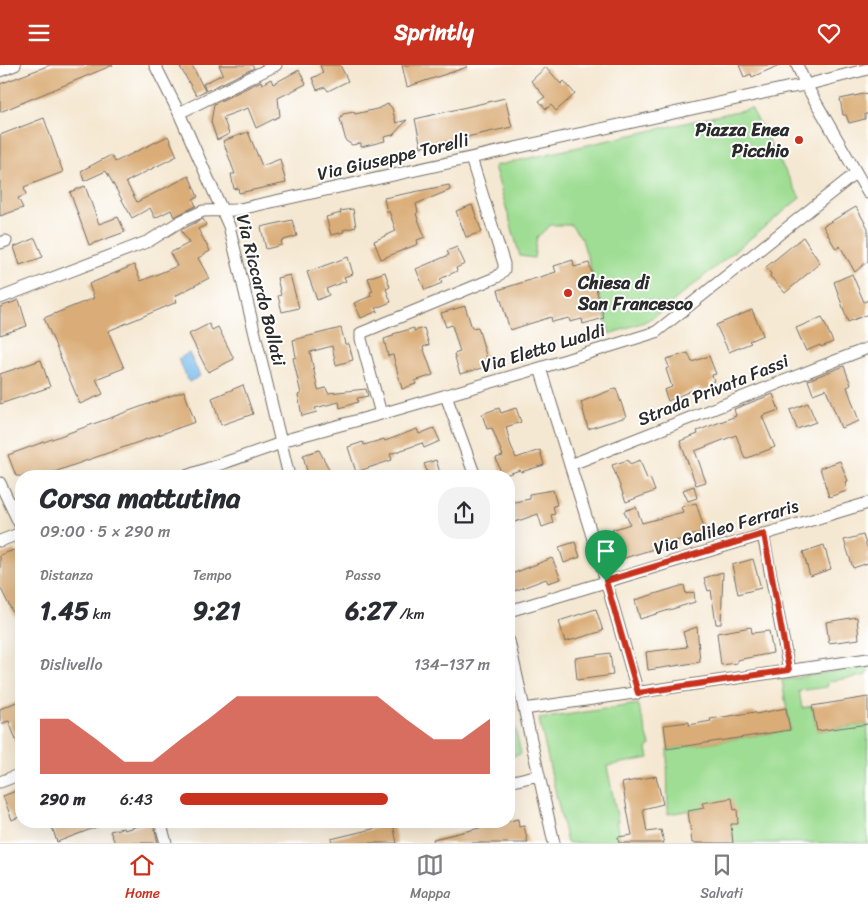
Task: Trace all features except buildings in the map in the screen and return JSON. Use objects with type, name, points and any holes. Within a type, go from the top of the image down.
[{"type":"street","points":[[0,71],[14,65]]},
{"type":"street","name":"Via Riccardo Bollati","points":[[155,65],[179,113],[229,226],[288,470]]},
{"type":"street","points":[[179,113],[276,65]]},
{"type":"street","points":[[797,65],[806,85],[868,193]]},
{"type":"street","name":"Via Giuseppe Torelli","points":[[0,298],[149,241],[181,221],[203,211],[235,211],[806,85],[868,69]]},
{"type":"street","points":[[381,415],[360,339],[361,333],[497,277],[504,270],[504,264],[471,158]]},
{"type":"street","name":"Via Eletto Lualdi","points":[[203,470],[289,439],[381,415],[656,332],[856,173]]},
{"type":"street","name":"Strada Privata Fassi","points":[[570,465],[868,348]]},
{"type":"street","points":[[540,368],[606,581],[638,693]]},
{"type":"street","points":[[446,396],[473,470]]},
{"type":"street","points":[[0,483],[15,514]]},
{"type":"street","name":"Via Galileo Ferraris","points":[[515,609],[868,503]]},
{"type":"street","points":[[764,534],[789,670]]},
{"type":"street","points":[[0,541],[15,535]]},
{"type":"street","points":[[524,709],[868,659]]},
{"type":"street","points":[[515,668],[554,843]]},
{"type":"street","points":[[515,780],[538,775]]},
{"type":"street","points":[[0,782],[15,776]]},
{"type":"street","points":[[162,828],[166,843]]},
{"type":"green space","points":[[751,108],[800,198],[655,316],[610,334],[582,239],[571,225],[551,225],[537,237],[534,258],[520,256],[494,166]]},
{"type":"green space","points":[[868,666],[868,673],[864,676],[829,681],[827,687],[799,691],[802,708],[812,706],[817,731],[868,724],[868,843],[733,843],[732,833],[721,832],[717,829],[704,808],[668,814],[667,749],[790,730],[782,680]]},
{"type":"green space","points":[[638,704],[650,745],[647,749],[649,758],[607,766],[621,843],[567,843],[539,719]]},
{"type":"green space","points":[[515,728],[521,754],[515,756]]},
{"type":"water","points":[[189,353],[200,376],[189,382],[178,359]]},
{"type":"place","name":"Piazza Enea Picchio","points":[[799,140]]},
{"type":"place","name":"Chiesa di San Francesco","points":[[568,293]]},
{"type":"route","points":[[764,534],[789,670],[638,693],[606,581],[764,534]]}]
